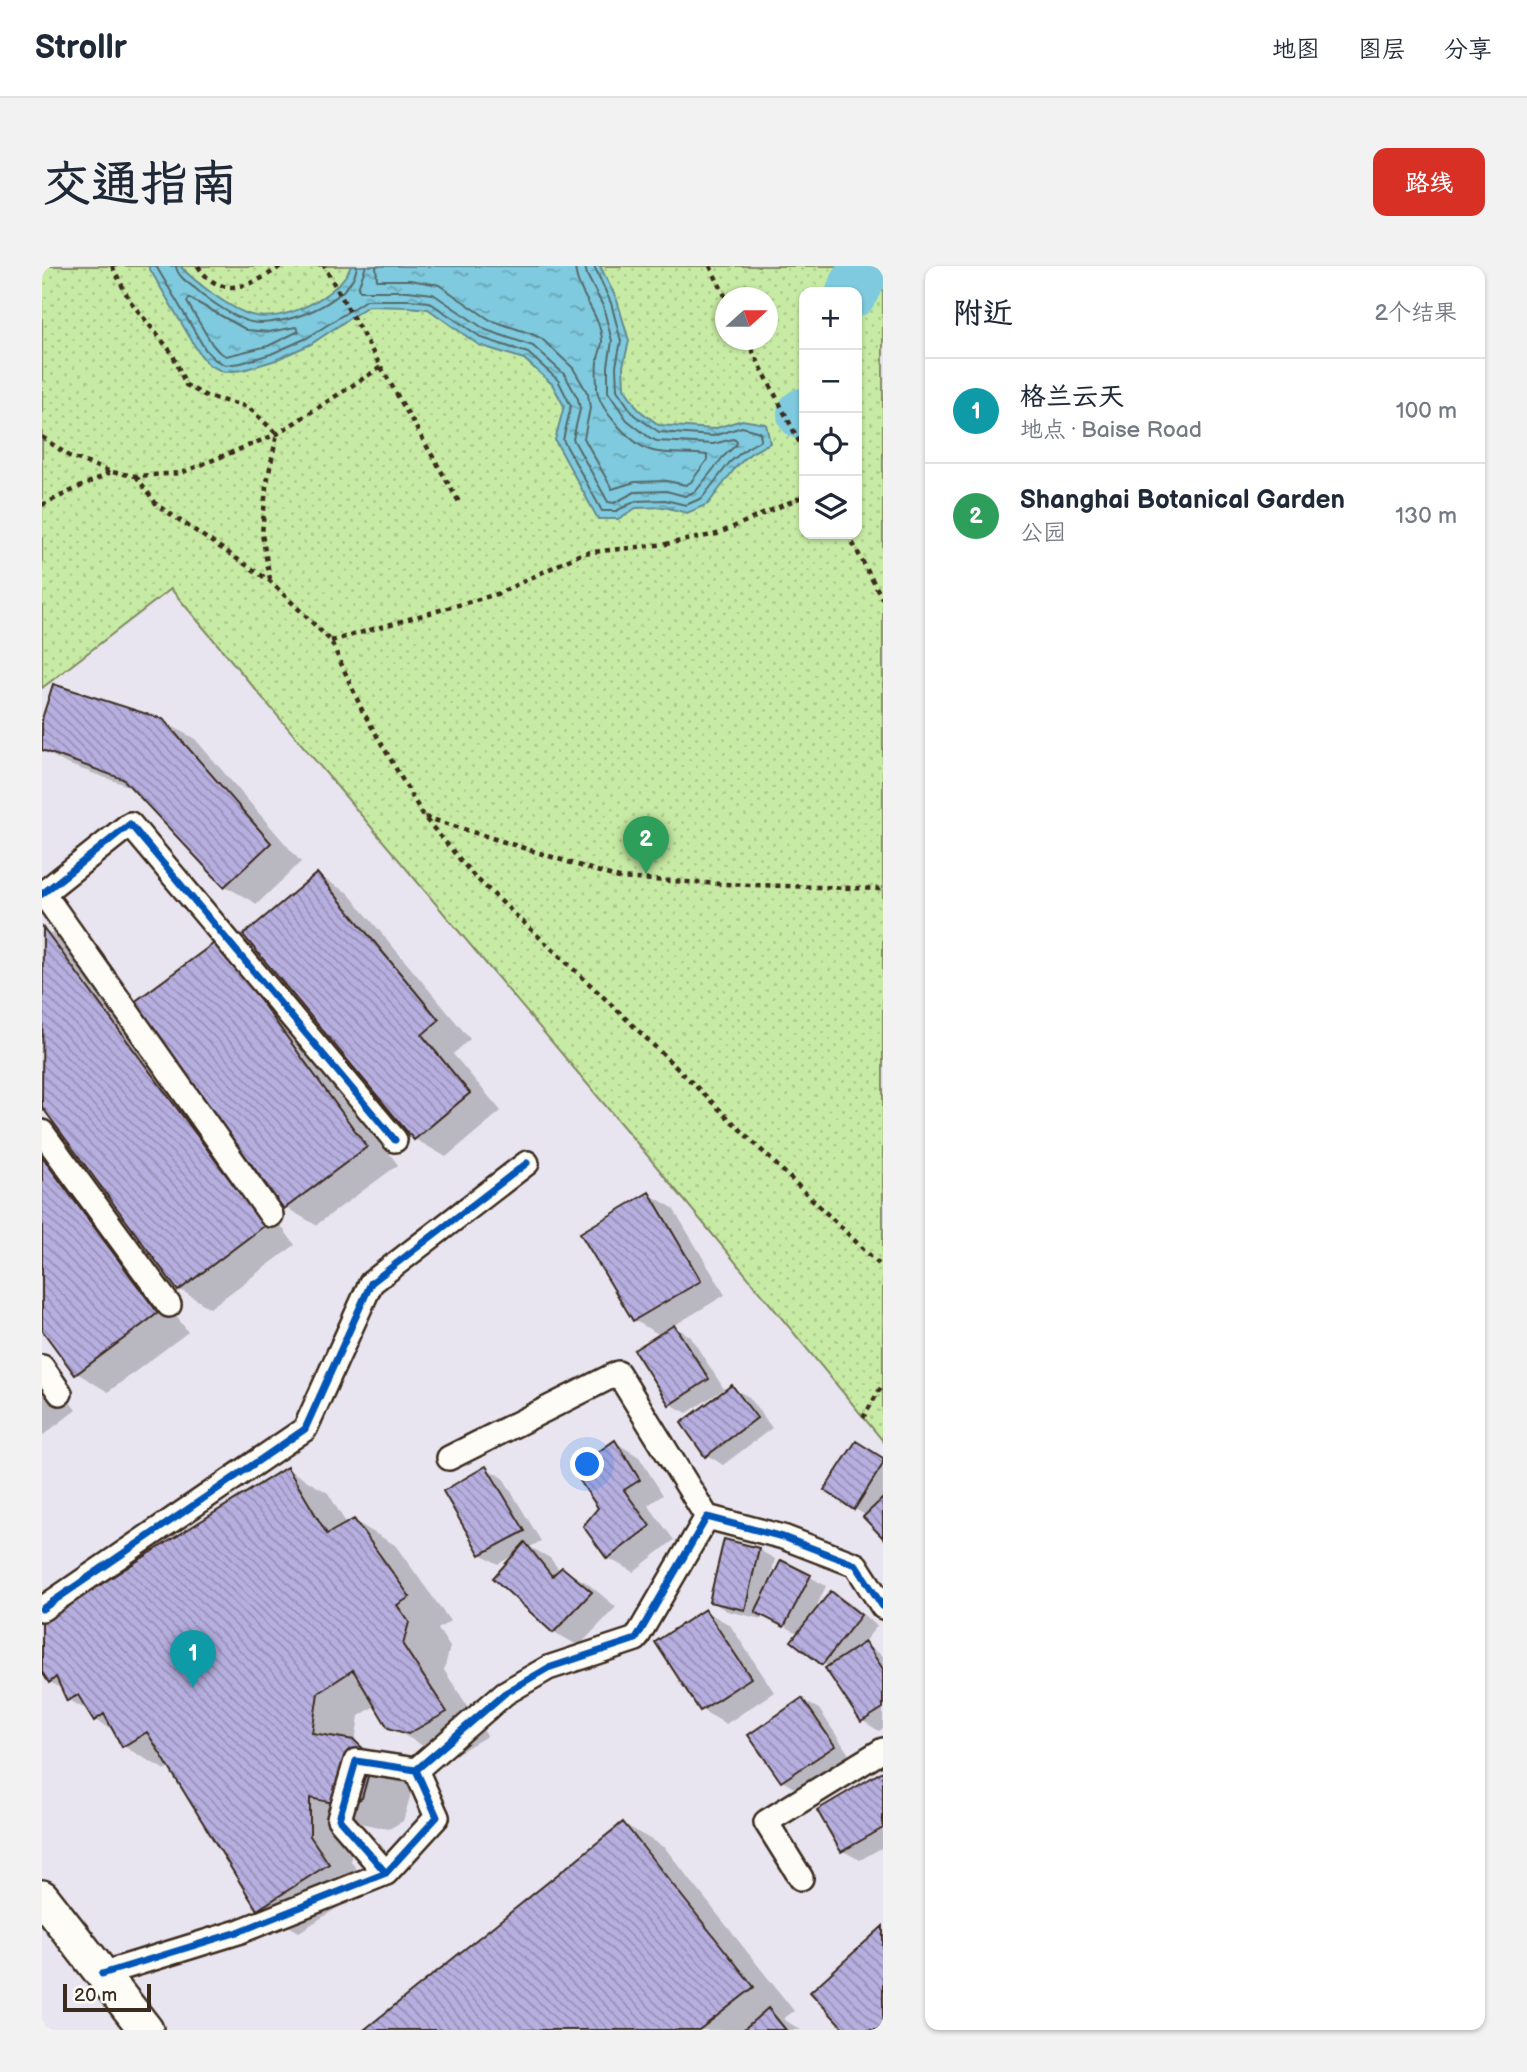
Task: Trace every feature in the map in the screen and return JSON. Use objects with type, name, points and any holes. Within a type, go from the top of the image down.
[{"type":"street","points":[[271,1215],[43,894],[130,824],[395,1140]]},
{"type":"street","points":[[42,1132],[169,1305]]},
{"type":"street","points":[[42,1609],[305,1429],[371,1283],[527,1163]]},
{"type":"street","points":[[42,1367],[60,1393]]},
{"type":"street","points":[[449,1458],[618,1373],[706,1517],[783,1537],[856,1565],[883,1607]]},
{"type":"street","points":[[386,1873],[339,1819],[356,1761],[416,1770],[505,1693],[548,1668],[636,1639],[706,1517]]},
{"type":"street","points":[[801,1878],[766,1822],[883,1750]]},
{"type":"street","points":[[102,1974],[238,1932],[386,1873],[438,1817],[416,1770]]},
{"type":"street","points":[[42,1896],[146,2030]]},
{"type":"path","points":[[112,266],[130,301],[172,353],[186,385],[206,396],[248,407],[277,435]]},
{"type":"path","points":[[198,266],[206,278],[231,289],[262,280],[281,266]]},
{"type":"path","points":[[324,266],[459,502]]},
{"type":"path","points":[[709,266],[720,287]]},
{"type":"path","points":[[752,350],[799,441]]},
{"type":"path","points":[[42,437],[69,456],[111,472],[136,475],[181,473],[277,435],[381,367]]},
{"type":"path","points":[[270,581],[262,534],[266,487],[277,435]]},
{"type":"path","points":[[42,505],[111,472]]},
{"type":"path","points":[[136,475],[157,505],[270,581],[331,642],[362,710],[424,817],[474,876],[615,1008],[883,1268]]},
{"type":"path","points":[[331,642],[497,594],[583,553],[666,544],[717,534],[799,498]]},
{"type":"path","points":[[851,539],[883,600]]},
{"type":"path","points":[[424,817],[619,877],[722,884],[883,889]]},
{"type":"path","points":[[863,1418],[883,1384]]},
{"type":"green space","points":[[42,266],[883,266],[883,1441],[647,1155],[171,589],[42,688]]},
{"type":"water","points":[[148,266],[180,266],[223,301],[243,312],[264,317],[294,311],[323,297],[345,277],[351,266],[600,266],[617,300],[629,341],[623,366],[624,388],[639,410],[659,425],[713,429],[742,420],[766,424],[770,443],[751,453],[736,467],[708,504],[687,513],[664,507],[636,508],[618,519],[598,519],[555,440],[564,406],[552,384],[524,359],[479,345],[428,309],[368,306],[311,344],[273,361],[243,370],[224,372],[209,365],[199,353]]},
{"type":"building","points":[[53,684],[163,719],[271,843],[224,887],[123,779],[42,750],[42,719]]},
{"type":"building","points":[[317,873],[439,1020],[422,1035],[470,1093],[414,1140],[243,935]]},
{"type":"building","points":[[43,927],[264,1226],[178,1291],[42,1107]]},
{"type":"building","points":[[217,941],[367,1147],[284,1209],[133,1003]]},
{"type":"building","points":[[42,1157],[158,1313],[75,1375],[42,1330]]},
{"type":"building","points":[[649,1192],[701,1281],[633,1321],[580,1233]]},
{"type":"building","points":[[674,1325],[709,1379],[669,1405],[634,1350]]},
{"type":"building","points":[[732,1385],[757,1418],[705,1457],[681,1423]]},
{"type":"building","points":[[615,1440],[640,1480],[624,1490],[650,1526],[607,1559],[583,1526],[598,1508],[573,1470]]},
{"type":"building","points":[[856,1441],[883,1458],[883,1464],[854,1510],[824,1490]]},
{"type":"building","points":[[486,1466],[525,1531],[480,1555],[443,1491]]},
{"type":"building","points":[[287,1467],[327,1534],[354,1519],[410,1597],[397,1605],[409,1622],[403,1645],[447,1712],[408,1734],[388,1728],[353,1670],[318,1693],[312,1733],[354,1740],[373,1758],[362,1798],[347,1806],[310,1798],[310,1836],[329,1864],[257,1910],[147,1732],[122,1747],[104,1714],[94,1721],[78,1695],[67,1701],[56,1677],[49,1683],[42,1672],[42,1621]]},
{"type":"building","points":[[883,1498],[883,1538],[863,1517]]},
{"type":"building","points":[[724,1539],[759,1548],[745,1610],[709,1602]]},
{"type":"building","points":[[525,1542],[552,1576],[562,1567],[592,1592],[553,1633],[493,1578]]},
{"type":"building","points":[[781,1560],[811,1575],[784,1627],[755,1612]]},
{"type":"building","points":[[831,1591],[861,1615],[822,1665],[791,1641]]},
{"type":"building","points":[[705,1609],[751,1678],[700,1711],[655,1642]]},
{"type":"building","points":[[865,1642],[883,1669],[883,1708],[861,1722],[825,1668]]},
{"type":"building","points":[[802,1698],[835,1746],[781,1782],[748,1735]]},
{"type":"building","points":[[883,1771],[883,1828],[841,1852],[817,1810]]},
{"type":"building","points":[[623,1822],[754,1987],[699,2030],[364,2030]]},
{"type":"building","points":[[883,1926],[883,2030],[845,2030],[810,1992]]},
{"type":"building","points":[[768,2008],[786,2030],[743,2030]]},
{"type":"waterway","points":[[855,287],[866,266]]},
{"type":"cycle path","points":[[42,894],[130,824],[395,1140]]},
{"type":"cycle path","points":[[42,1609],[305,1429],[371,1283],[527,1163]]},
{"type":"cycle path","points":[[416,1770],[505,1693],[548,1668],[636,1639],[707,1517],[783,1537],[856,1565],[883,1607]]},
{"type":"cycle path","points":[[102,1974],[238,1932],[386,1873],[437,1817],[416,1770],[356,1761],[339,1819],[386,1873]]},
{"type":"place","name":"Shanghai Botanical Garden","points":[[646,874]]},
{"type":"place","name":"格兰云天","points":[[193,1688]]}]
